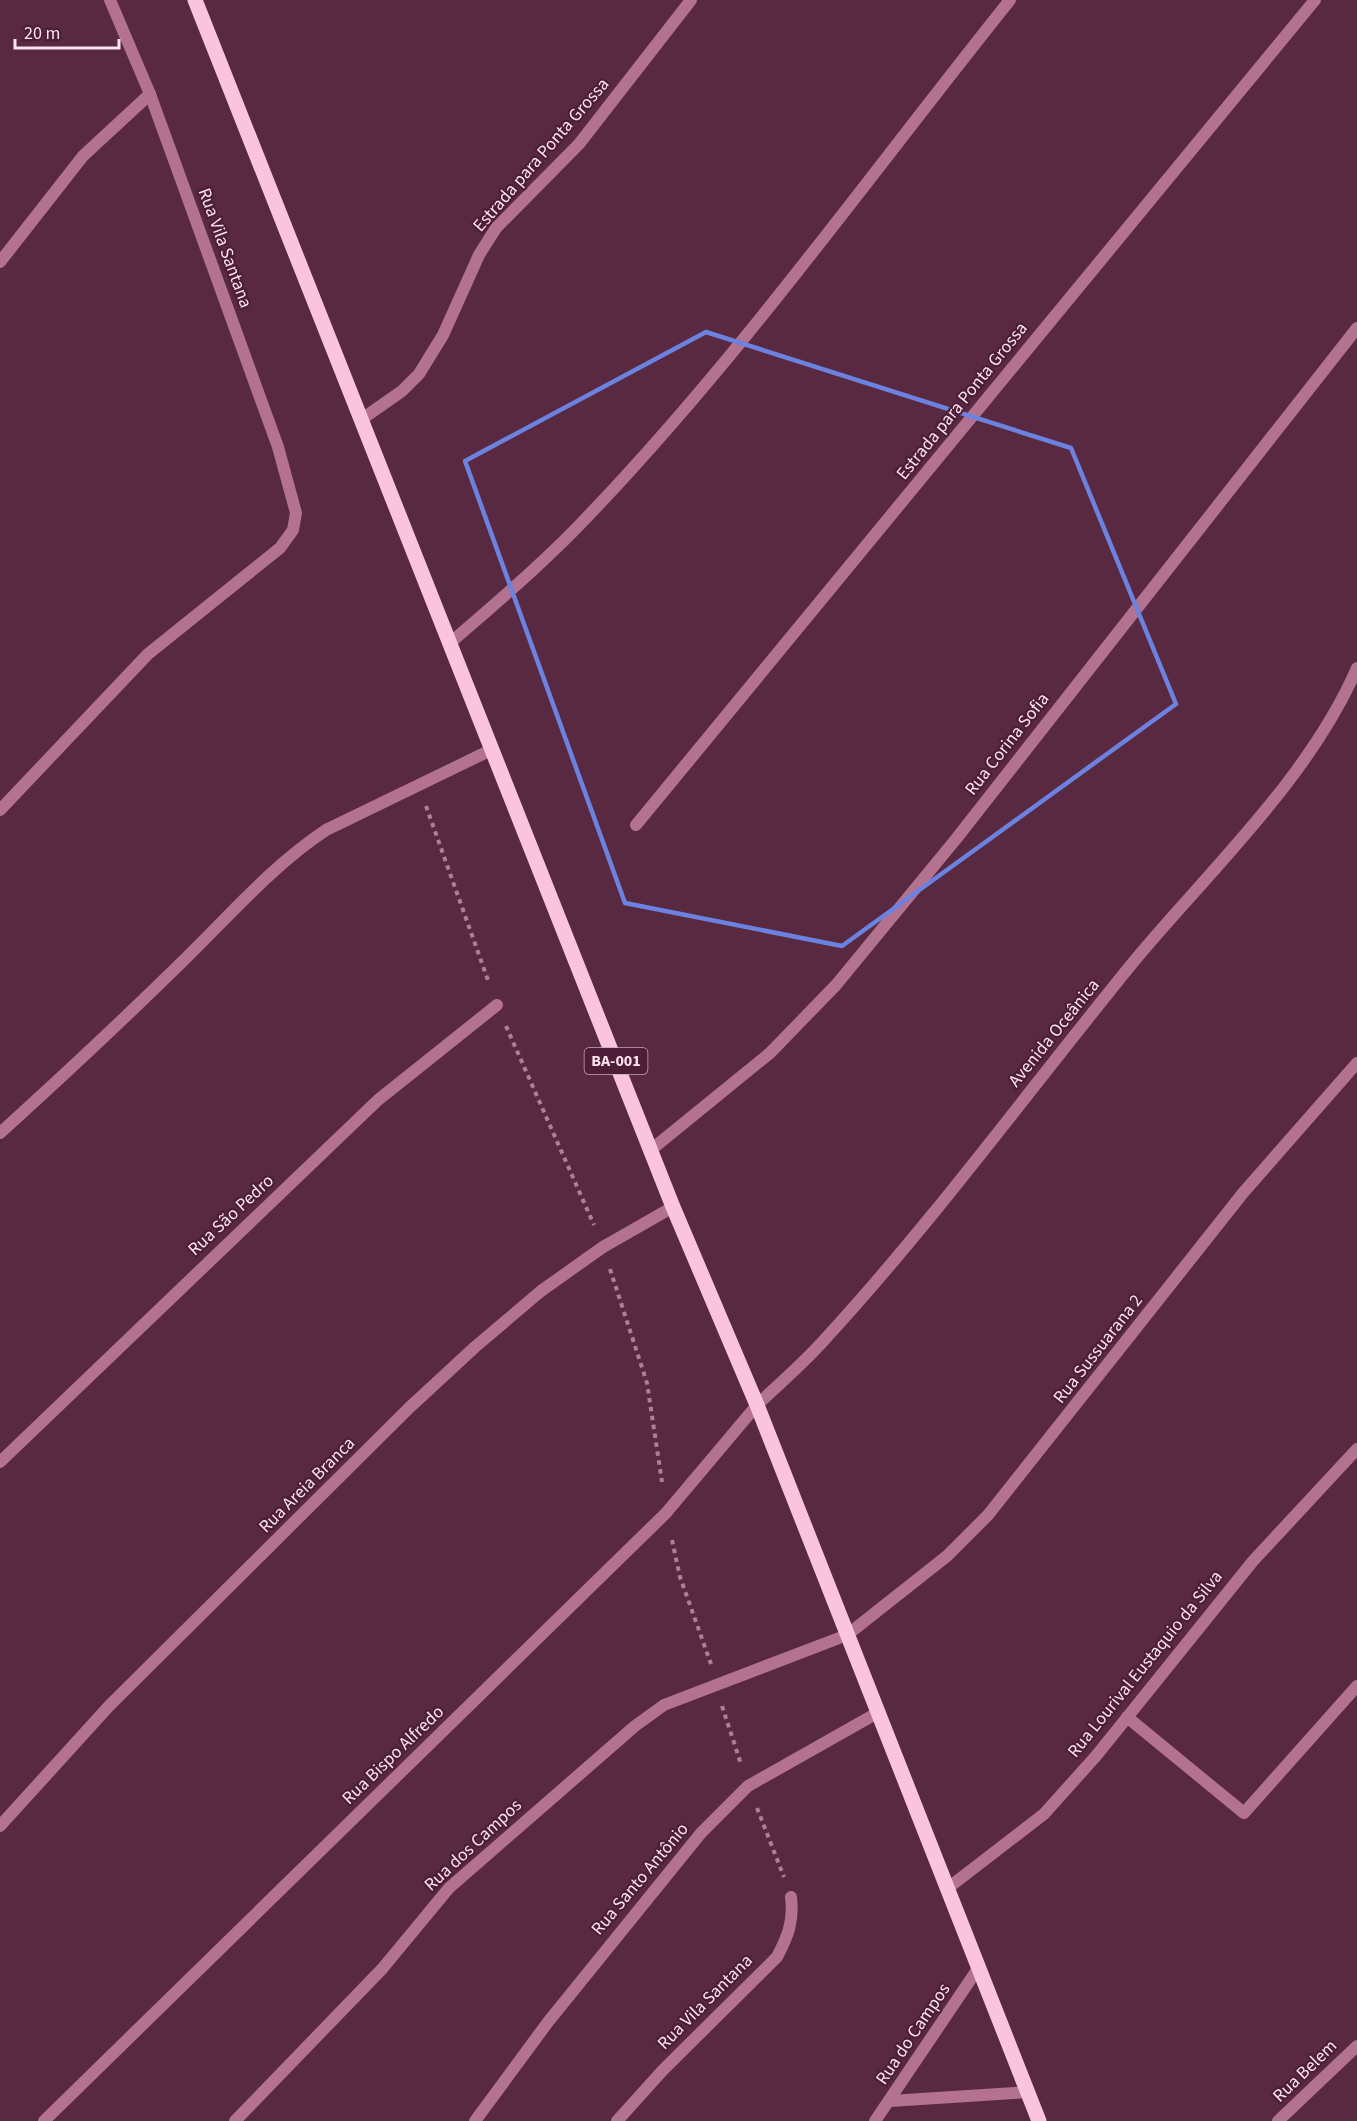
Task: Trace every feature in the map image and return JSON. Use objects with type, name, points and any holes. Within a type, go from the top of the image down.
[{"type":"main road","name":"BA-001","points":[[195,0],[491,750],[652,1149],[673,1207],[757,1405],[1039,2121]]},
{"type":"street","name":"Rua Vila Santana","points":[[0,810],[148,654],[280,548],[292,530],[296,513],[278,447],[150,94],[110,0]]},
{"type":"street","name":"Estrada para Ponta Grossa","points":[[362,419],[402,391],[419,374],[442,335],[479,255],[496,228],[579,144],[691,0]]},
{"type":"street","points":[[449,644],[588,516],[649,450],[749,330],[1010,0]]},
{"type":"street","name":"Estrada para Ponta Grossa","points":[[636,825],[1316,0]]},
{"type":"street","points":[[0,262],[83,156],[150,94]]},
{"type":"street","name":"Rua Corina Sofia","points":[[652,1149],[770,1053],[836,985],[956,838],[1357,328]]},
{"type":"street","name":"Avenida Oceânica","points":[[757,1405],[824,1340],[881,1276],[1134,962],[1271,802],[1314,744],[1349,686],[1357,668]]},
{"type":"street","points":[[0,1133],[184,960],[273,869],[326,830],[491,750]]},
{"type":"street","name":"Rua São Pedro","points":[[0,1462],[378,1100],[496,1005]]},
{"type":"street","name":"Rua Sussuarana 2","points":[[717,1686],[847,1635],[947,1556],[988,1515],[1243,1193],[1357,1064]]},
{"type":"street","name":"Rua Areia Branca","points":[[0,1826],[109,1706],[409,1408],[541,1291],[603,1247],[673,1207]]},
{"type":"street","name":"Rua Bispo Alfredo","points":[[44,2121],[666,1513],[757,1405]]},
{"type":"street","name":"Rua Lourival Eustaquio da Silva","points":[[948,1888],[1044,1814],[1127,1716],[1252,1561],[1357,1449]]},
{"type":"street","name":"Rua dos Campos","points":[[235,2121],[382,1969],[449,1888],[635,1726],[664,1705],[717,1686]]},
{"type":"street","points":[[1127,1716],[1244,1813],[1357,1686]]},
{"type":"street","name":"Rua Santo Antônio","points":[[475,2121],[548,2022],[646,1898],[701,1833],[748,1786],[879,1712]]},
{"type":"street","name":"Rua Vila Santana","points":[[616,2121],[663,2070],[777,1957],[789,1934],[793,1915],[791,1897]]},
{"type":"street","name":"Rua do Campos","points":[[875,2121],[979,1967]]},
{"type":"street","name":"Rua Belem","points":[[1278,2121],[1357,2046]]},
{"type":"street","points":[[890,2101],[1028,2092]]},
{"type":"path","points":[[419,786],[496,1005],[603,1247],[647,1383],[666,1513],[680,1577],[748,1786],[791,1897]]},
{"type":"highlighted area","points":[[706,332],[1071,448],[1176,704],[842,946],[625,903],[465,461]]}]
